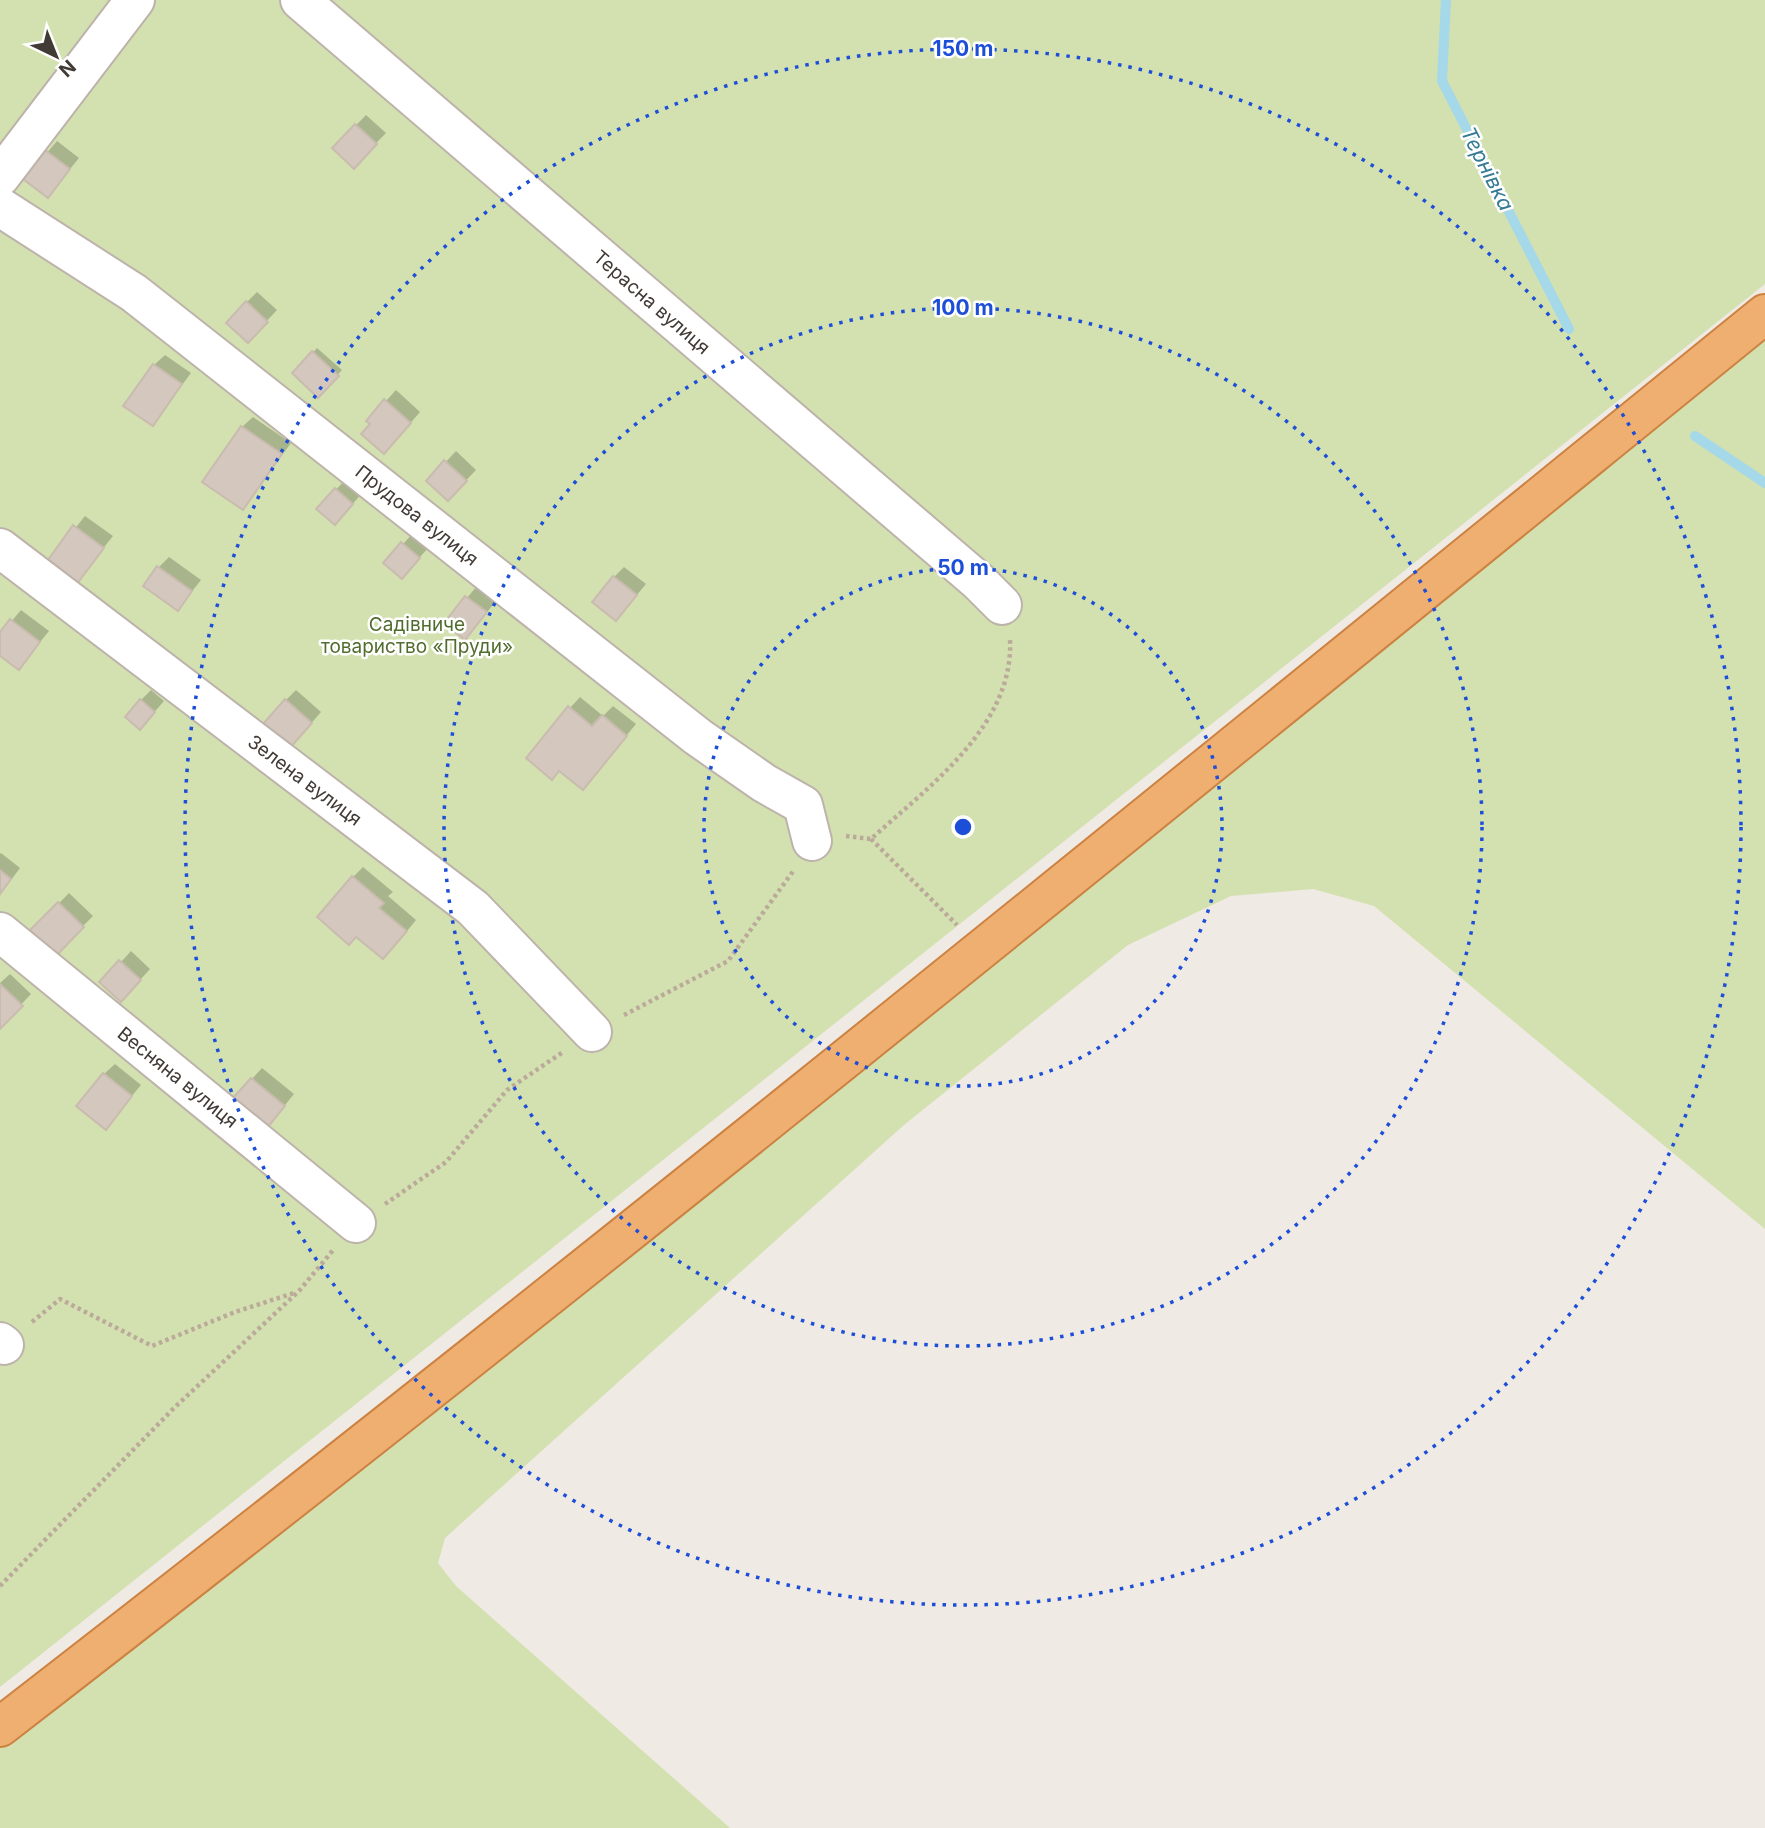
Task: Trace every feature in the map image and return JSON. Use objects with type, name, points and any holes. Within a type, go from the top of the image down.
[{"type":"highway","points":[[0,1727],[239,1541],[982,950],[1765,314]]},
{"type":"lane","points":[[0,177],[135,0]]},
{"type":"lane","name":"Терасна вулиця","points":[[300,0],[1002,605]]},
{"type":"lane","name":"Прудова вулиця","points":[[0,206],[134,292],[698,737],[764,783],[803,805],[812,841]]},
{"type":"lane","name":"Зелена вулиця","points":[[0,548],[472,908],[592,1032]]},
{"type":"lane","name":"Весняна вулиця","points":[[0,932],[356,1223]]},
{"type":"path","points":[[871,839],[976,739],[1012,663],[1010,626],[1002,605]]},
{"type":"path","points":[[0,1586],[174,1408],[299,1291],[356,1223],[446,1162],[507,1090],[592,1032],[728,961],[787,883],[812,841],[853,835],[871,839],[982,950]]},
{"type":"path","points":[[2,1343],[60,1299],[152,1346],[235,1312],[299,1291]]},
{"type":"green space","name":"Садівниче товариство «Пруди»","points":[[0,0],[1765,0],[1765,284],[0,1687]]},
{"type":"green space","points":[[1765,332],[1765,1229],[1374,906],[1313,889],[1231,896],[1128,945],[904,1125],[445,1538],[438,1563],[456,1586],[730,1828],[0,1828],[0,1735]]},
{"type":"building","points":[[355,124],[377,144],[354,169],[332,148]]},
{"type":"building","points":[[45,150],[70,169],[48,198],[23,179]]},
{"type":"building","points":[[246,301],[268,322],[248,343],[226,323]]},
{"type":"building","points":[[312,351],[339,376],[318,398],[292,373]]},
{"type":"building","points":[[153,364],[182,384],[153,426],[123,406]]},
{"type":"building","points":[[384,399],[411,423],[384,454],[361,434],[370,424],[366,421]]},
{"type":"building","points":[[241,426],[282,454],[243,510],[202,482]]},
{"type":"building","points":[[444,460],[467,481],[448,501],[426,481]]},
{"type":"building","points":[[335,488],[353,504],[335,525],[316,509]]},
{"type":"building","points":[[73,525],[104,548],[73,589],[43,567]]},
{"type":"building","points":[[401,542],[420,558],[402,579],[383,563]]},
{"type":"building","points":[[157,566],[192,591],[178,611],[143,586]]},
{"type":"building","points":[[613,576],[637,595],[616,621],[592,602]]},
{"type":"building","points":[[465,596],[487,612],[465,640],[444,623]]},
{"type":"building","points":[[10,619],[40,642],[19,670],[0,656],[0,632]]},
{"type":"building","points":[[140,699],[155,712],[140,730],[125,717]]},
{"type":"building","points":[[285,699],[312,723],[290,748],[263,724]]},
{"type":"building","points":[[568,706],[592,726],[602,715],[627,736],[583,790],[559,771],[552,780],[526,758]]},
{"type":"building","points":[[0,870],[11,879],[0,894]]},
{"type":"building","points":[[352,876],[384,903],[379,908],[407,931],[383,959],[356,937],[349,945],[317,917]]},
{"type":"building","points":[[58,902],[84,927],[56,956],[30,930]]},
{"type":"building","points":[[119,960],[141,980],[121,1002],[99,982]]},
{"type":"building","points":[[0,984],[23,1006],[0,1029]]},
{"type":"building","points":[[103,1073],[132,1096],[106,1130],[76,1106]]},
{"type":"building","points":[[251,1078],[285,1106],[267,1128],[232,1099]]},
{"type":"waterway","name":"Тернівка","points":[[1446,0],[1442,81],[1569,329]]},
{"type":"waterway","name":"Тернівка","points":[[1695,436],[1765,483]]}]
